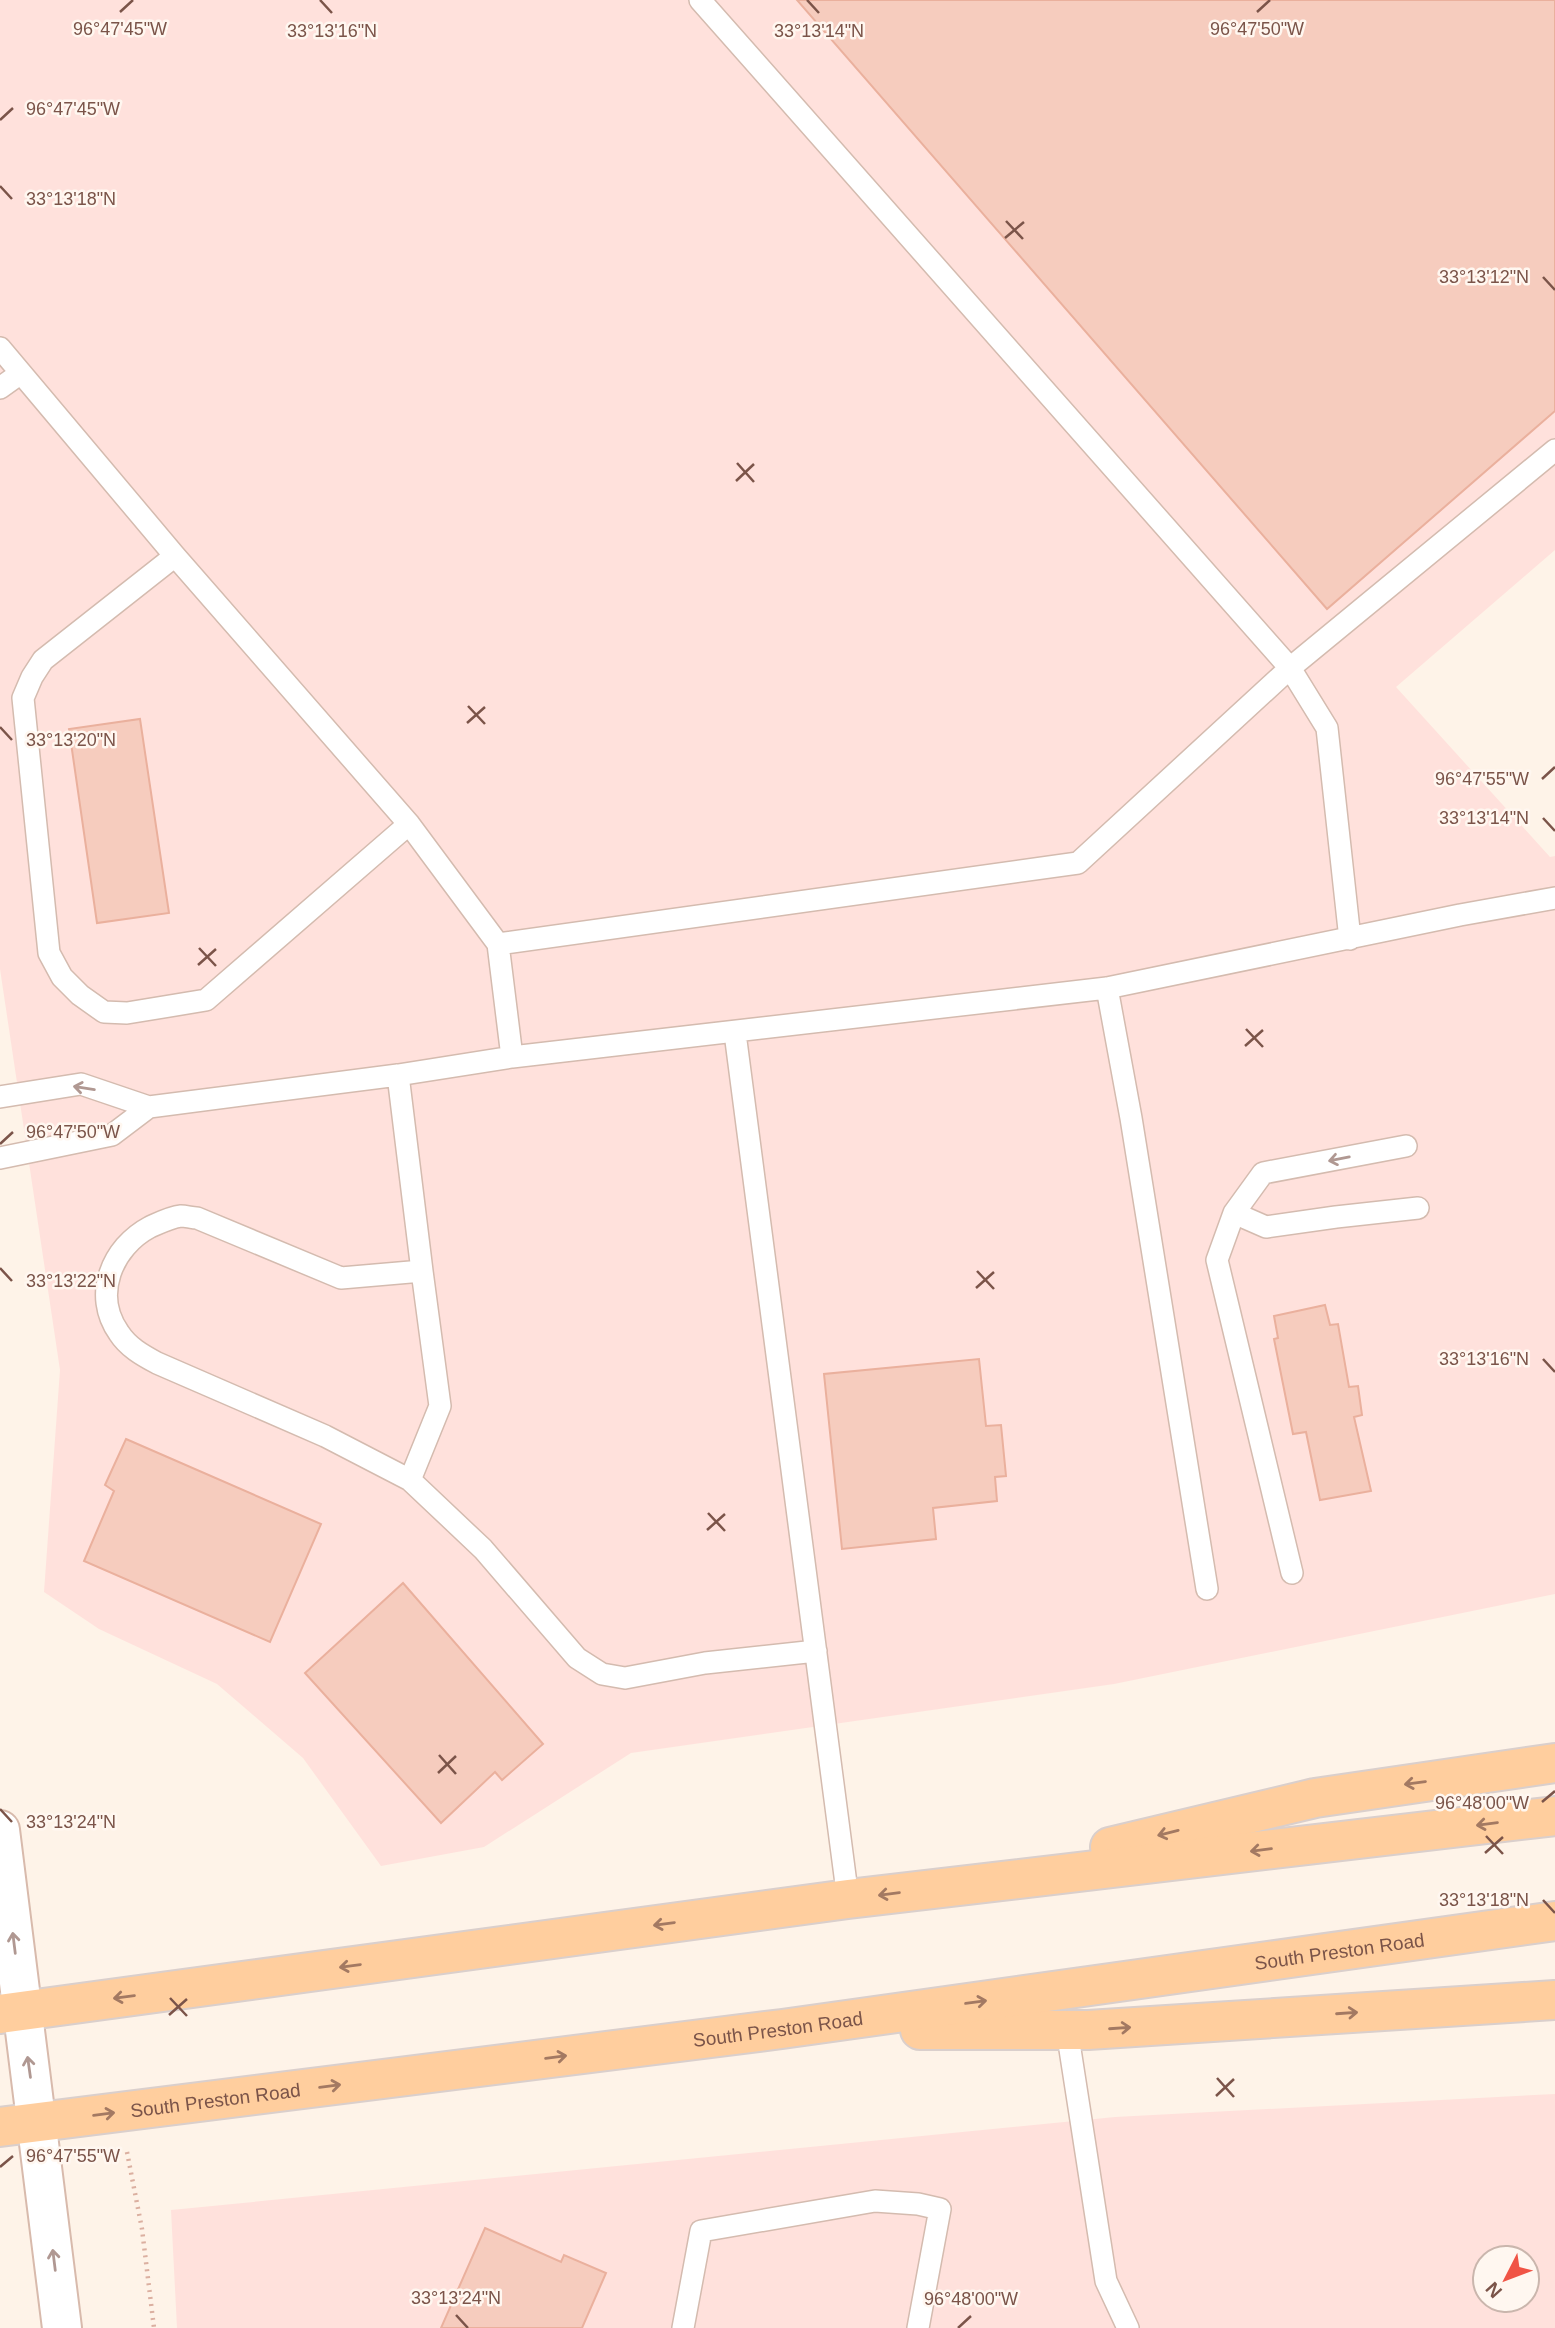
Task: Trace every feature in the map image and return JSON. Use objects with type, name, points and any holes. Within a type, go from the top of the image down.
[{"type":"main road","points":[[944,1888],[1315,1798],[1555,1763]]},
{"type":"main road","points":[[11,2012],[848,1899],[1555,1816]]},
{"type":"main road","name":"South Preston Road","points":[[18,2125],[782,2029],[1555,1921]]},
{"type":"main road","points":[[782,2029],[1067,2030],[1555,2000]]},
{"type":"street","points":[[0,1830],[18,2125],[62,2328]]},
{"type":"lane","points":[[700,0],[1290,668],[1327,728],[1350,939]]},
{"type":"lane","points":[[0,348],[175,556],[409,824],[498,944],[512,1057]]},
{"type":"lane","points":[[0,388],[20,373]]},
{"type":"lane","points":[[498,944],[1078,863],[1290,668],[1555,450]]},
{"type":"lane","points":[[175,556],[43,660],[23,698],[49,953],[62,977],[80,995],[104,1012],[127,1013],[206,1000],[409,824]]},
{"type":"lane","points":[[0,1097],[81,1084],[149,1107],[398,1075],[512,1057],[1107,988],[1555,898]]},
{"type":"lane","points":[[1107,988],[1133,1131],[1207,1589]]},
{"type":"lane","points":[[735,1033],[848,1899]]},
{"type":"lane","points":[[398,1075],[440,1406],[410,1480]]},
{"type":"lane","points":[[0,1158],[112,1135],[149,1107]]},
{"type":"lane","points":[[1292,1573],[1217,1260],[1234,1213],[1263,1173],[1406,1146]]},
{"type":"lane","points":[[1234,1213],[1266,1227],[1418,1208]]},
{"type":"lane","points":[[422,1271],[341,1278],[197,1218],[179,1216],[160,1222],[127,1243],[109,1272],[106,1292],[109,1312],[118,1333],[136,1352],[325,1436],[410,1480],[483,1549],[577,1658],[602,1674],[625,1678],[705,1663],[816,1651]]},
{"type":"lane","points":[[1067,2030],[1106,2281],[1128,2328]]},
{"type":"lane","points":[[683,2328],[701,2231],[875,2201],[918,2204],[940,2209],[918,2328]]},
{"type":"path","points":[[127,2152],[142,2229],[154,2328]]},
{"type":"shaded area","points":[[0,0],[1555,0],[1555,550],[1396,687],[1550,857],[1555,856],[1555,1594],[1114,1684],[631,1753],[484,1847],[381,1866],[303,1758],[217,1684],[99,1629],[44,1592],[60,1370],[0,969]]},
{"type":"shaded area","points":[[1555,2094],[1555,2328],[177,2328],[171,2210],[1115,2117]]},
{"type":"building","points":[[797,0],[1555,0],[1555,411],[1327,609]]},
{"type":"building","points":[[140,719],[169,913],[97,923],[69,729]]},
{"type":"building","points":[[1325,1305],[1330,1325],[1338,1324],[1349,1387],[1358,1386],[1362,1415],[1354,1417],[1371,1491],[1320,1500],[1306,1432],[1293,1434],[1274,1339],[1278,1338],[1274,1316]]},
{"type":"building","points":[[979,1359],[986,1426],[1001,1425],[1006,1476],[995,1477],[997,1501],[933,1508],[936,1539],[842,1549],[824,1374]]},
{"type":"building","points":[[126,1439],[321,1524],[270,1642],[84,1561],[114,1491],[105,1485]]},
{"type":"building","points":[[403,1583],[543,1744],[502,1780],[495,1772],[441,1823],[305,1673]]},
{"type":"building","points":[[485,2228],[561,2262],[564,2255],[606,2273],[582,2328],[441,2328]]}]
